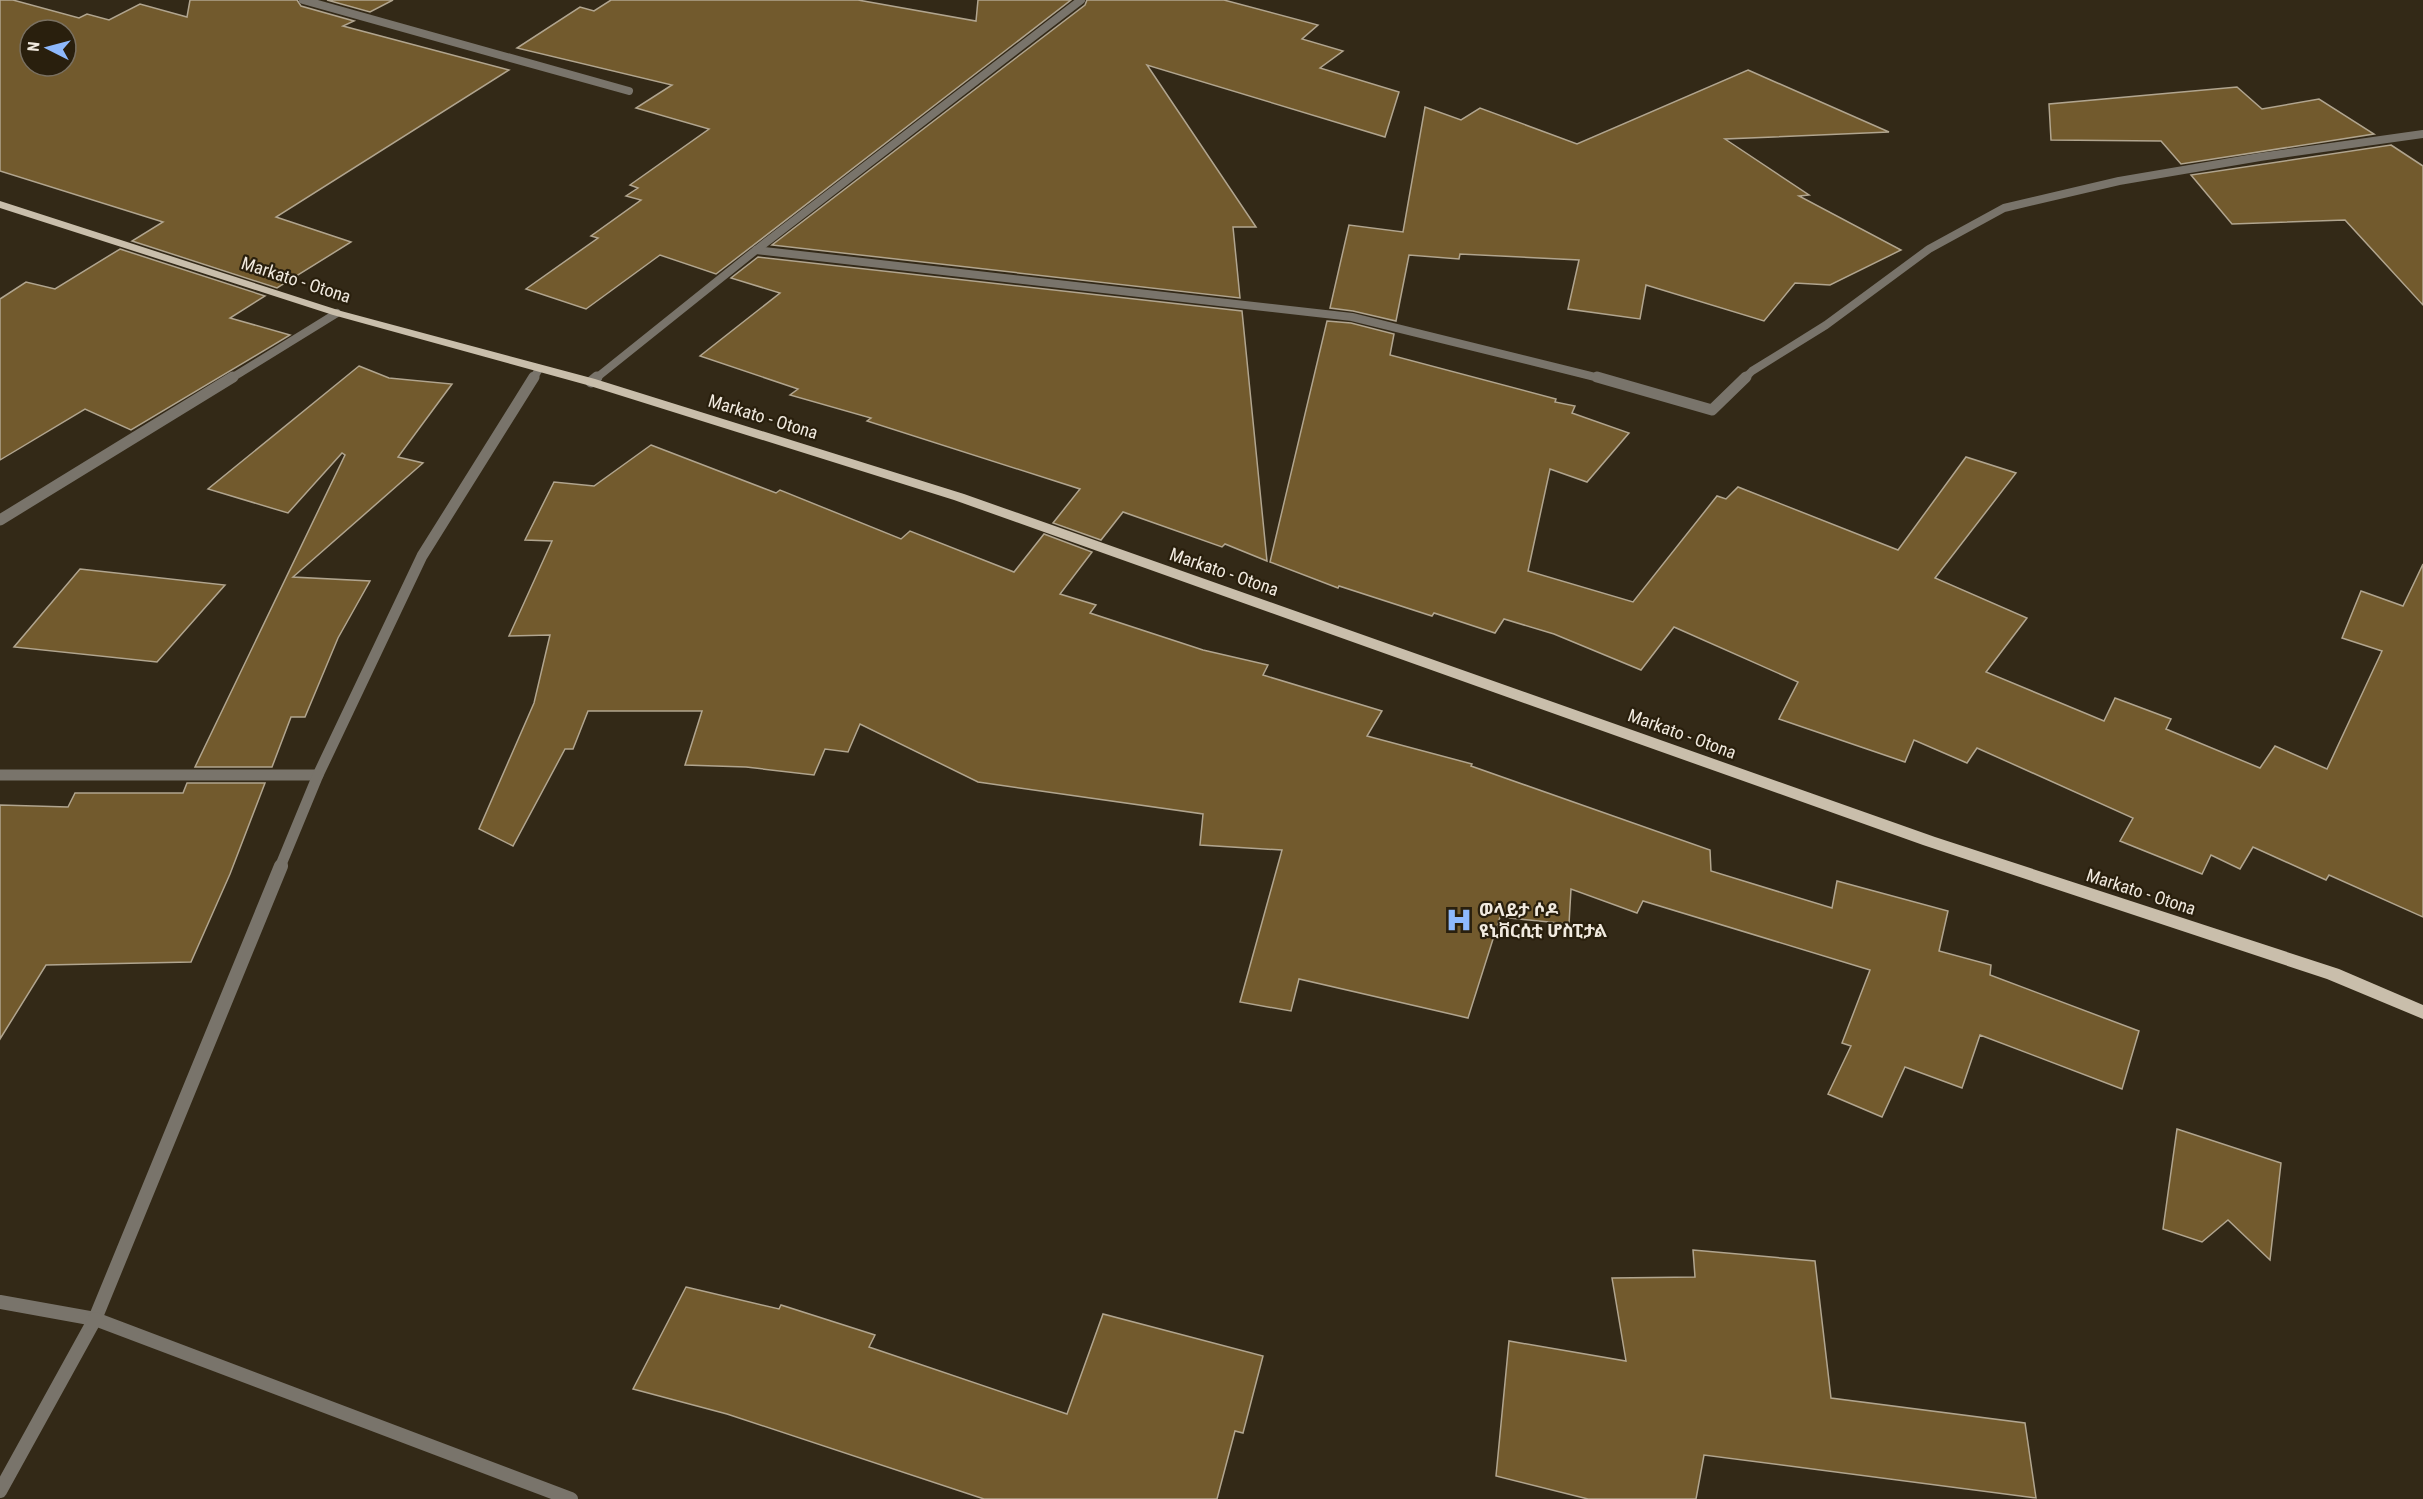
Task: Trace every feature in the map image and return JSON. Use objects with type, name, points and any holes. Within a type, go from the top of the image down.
[{"type":"main road","name":"Markato - Otona","points":[[0,204],[337,313],[591,382],[959,497],[1929,841],[2333,974],[2423,1012]]},
{"type":"street","points":[[303,0],[629,91]]},
{"type":"street","points":[[591,382],[756,250],[1081,0]]},
{"type":"street","points":[[756,250],[1352,317],[1558,366],[1712,410],[1752,371],[1826,325],[1929,249],[2004,208],[2131,179],[2260,157],[2423,134]]},
{"type":"street","points":[[0,520],[337,313]]},
{"type":"street","points":[[0,1491],[95,1318],[318,776],[422,556],[539,369]]},
{"type":"street","points":[[0,775],[318,776]]},
{"type":"street","points":[[0,1302],[95,1318],[571,1499]]},
{"type":"building","points":[[0,0],[13,0],[79,18],[87,14],[109,20],[140,4],[187,17],[190,0],[297,0],[301,6],[354,21],[343,26],[509,70],[276,217],[351,242],[277,288],[132,241],[163,222],[0,171]]},
{"type":"building","points":[[327,0],[393,0],[370,12]]},
{"type":"building","points":[[611,0],[858,0],[976,21],[978,0],[1071,0],[716,274],[660,255],[586,309],[526,289],[598,238],[591,236],[641,200],[626,196],[638,188],[630,185],[709,129],[636,108],[672,85],[517,48],[580,7],[594,11]]},
{"type":"building","points":[[1087,0],[1224,0],[1318,25],[1302,39],[1343,51],[1320,68],[1399,92],[1385,137],[1147,65],[1256,227],[1233,227],[1240,298],[772,245],[1085,5]]},
{"type":"building","points":[[1748,70],[1889,132],[1725,139],[1809,195],[1799,196],[1901,250],[1830,285],[1795,283],[1764,321],[1646,285],[1640,319],[1568,309],[1579,260],[1460,254],[1459,259],[1409,255],[1396,321],[1330,308],[1349,225],[1403,232],[1425,107],[1461,120],[1480,108],[1577,144]]},
{"type":"building","points":[[2237,87],[2262,109],[2319,99],[2374,134],[2181,164],[2161,141],[2051,140],[2049,104]]},
{"type":"building","points":[[2391,145],[2423,166],[2423,305],[2345,220],[2232,224],[2191,175]]},
{"type":"building","points":[[120,249],[265,296],[230,318],[290,335],[131,430],[85,409],[0,460],[0,299],[26,282],[55,289]]},
{"type":"building","points":[[758,257],[1242,311],[1267,561],[1225,544],[1222,547],[1123,512],[1101,540],[1053,523],[1080,489],[867,421],[871,418],[790,395],[798,389],[700,356],[780,293],[731,278]]},
{"type":"building","points":[[1327,321],[1351,323],[1394,334],[1390,355],[1556,399],[1555,402],[1575,406],[1572,413],[1629,433],[1587,482],[1550,469],[1528,571],[1633,602],[1717,496],[1726,499],[1738,487],[1898,550],[1966,457],[2016,473],[1935,578],[2027,618],[1986,672],[2104,721],[2115,698],[2171,719],[2166,729],[2260,768],[2275,746],[2327,769],[2382,651],[2342,638],[2361,591],[2403,606],[2423,564],[2423,917],[2329,875],[2326,880],[2253,847],[2240,869],[2211,855],[2202,874],[2120,841],[2133,818],[1977,748],[1967,763],[1914,740],[1905,762],[1779,719],[1798,682],[1674,627],[1641,670],[1554,634],[1504,619],[1495,633],[1434,613],[1432,616],[1339,586],[1338,588],[1270,562]]},
{"type":"building","points":[[359,366],[389,378],[452,384],[398,457],[423,463],[293,577],[370,581],[338,638],[305,717],[291,717],[272,767],[195,767],[345,455],[342,453],[288,513],[208,489]]},
{"type":"building","points":[[651,445],[776,493],[780,490],[901,539],[910,531],[1014,572],[1044,534],[1092,552],[1060,594],[1096,605],[1090,613],[1203,650],[1268,665],[1263,675],[1382,711],[1367,736],[1472,764],[1471,766],[1710,850],[1711,871],[1832,908],[1837,881],[1948,911],[1939,951],[1991,965],[1990,975],[2139,1031],[2122,1089],[1980,1035],[1962,1088],[1905,1067],[1882,1117],[1828,1094],[1851,1046],[1842,1043],[1870,970],[1643,901],[1637,913],[1571,889],[1569,924],[1500,917],[1468,1018],[1299,979],[1291,1011],[1240,1002],[1282,850],[1200,845],[1203,814],[978,782],[860,724],[848,752],[825,749],[814,775],[746,767],[685,765],[702,711],[588,711],[573,749],[565,749],[513,846],[479,829],[534,703],[550,635],[509,636],[552,541],[525,540],[554,482],[594,486]]},
{"type":"building","points":[[80,569],[225,585],[157,662],[14,647]]},
{"type":"building","points":[[187,783],[265,783],[230,874],[191,962],[46,965],[0,1039],[0,805],[68,807],[75,793],[183,793]]},
{"type":"building","points":[[2177,1129],[2281,1163],[2270,1260],[2228,1220],[2202,1242],[2163,1229]]},
{"type":"building","points":[[1693,1250],[1815,1261],[1831,1398],[2025,1423],[2036,1498],[1704,1455],[1696,1499],[1588,1499],[1496,1476],[1509,1341],[1626,1361],[1612,1278],[1695,1277]]},
{"type":"building","points":[[686,1287],[779,1309],[781,1305],[875,1335],[869,1347],[1067,1414],[1103,1314],[1263,1356],[1243,1433],[1235,1431],[1217,1499],[984,1499],[727,1414],[633,1389]]},
{"type":"place","name":"ወላይታ ሶዶ ዩኒቨርሲቲ ሆስፒታል","points":[[1459,920]]}]
